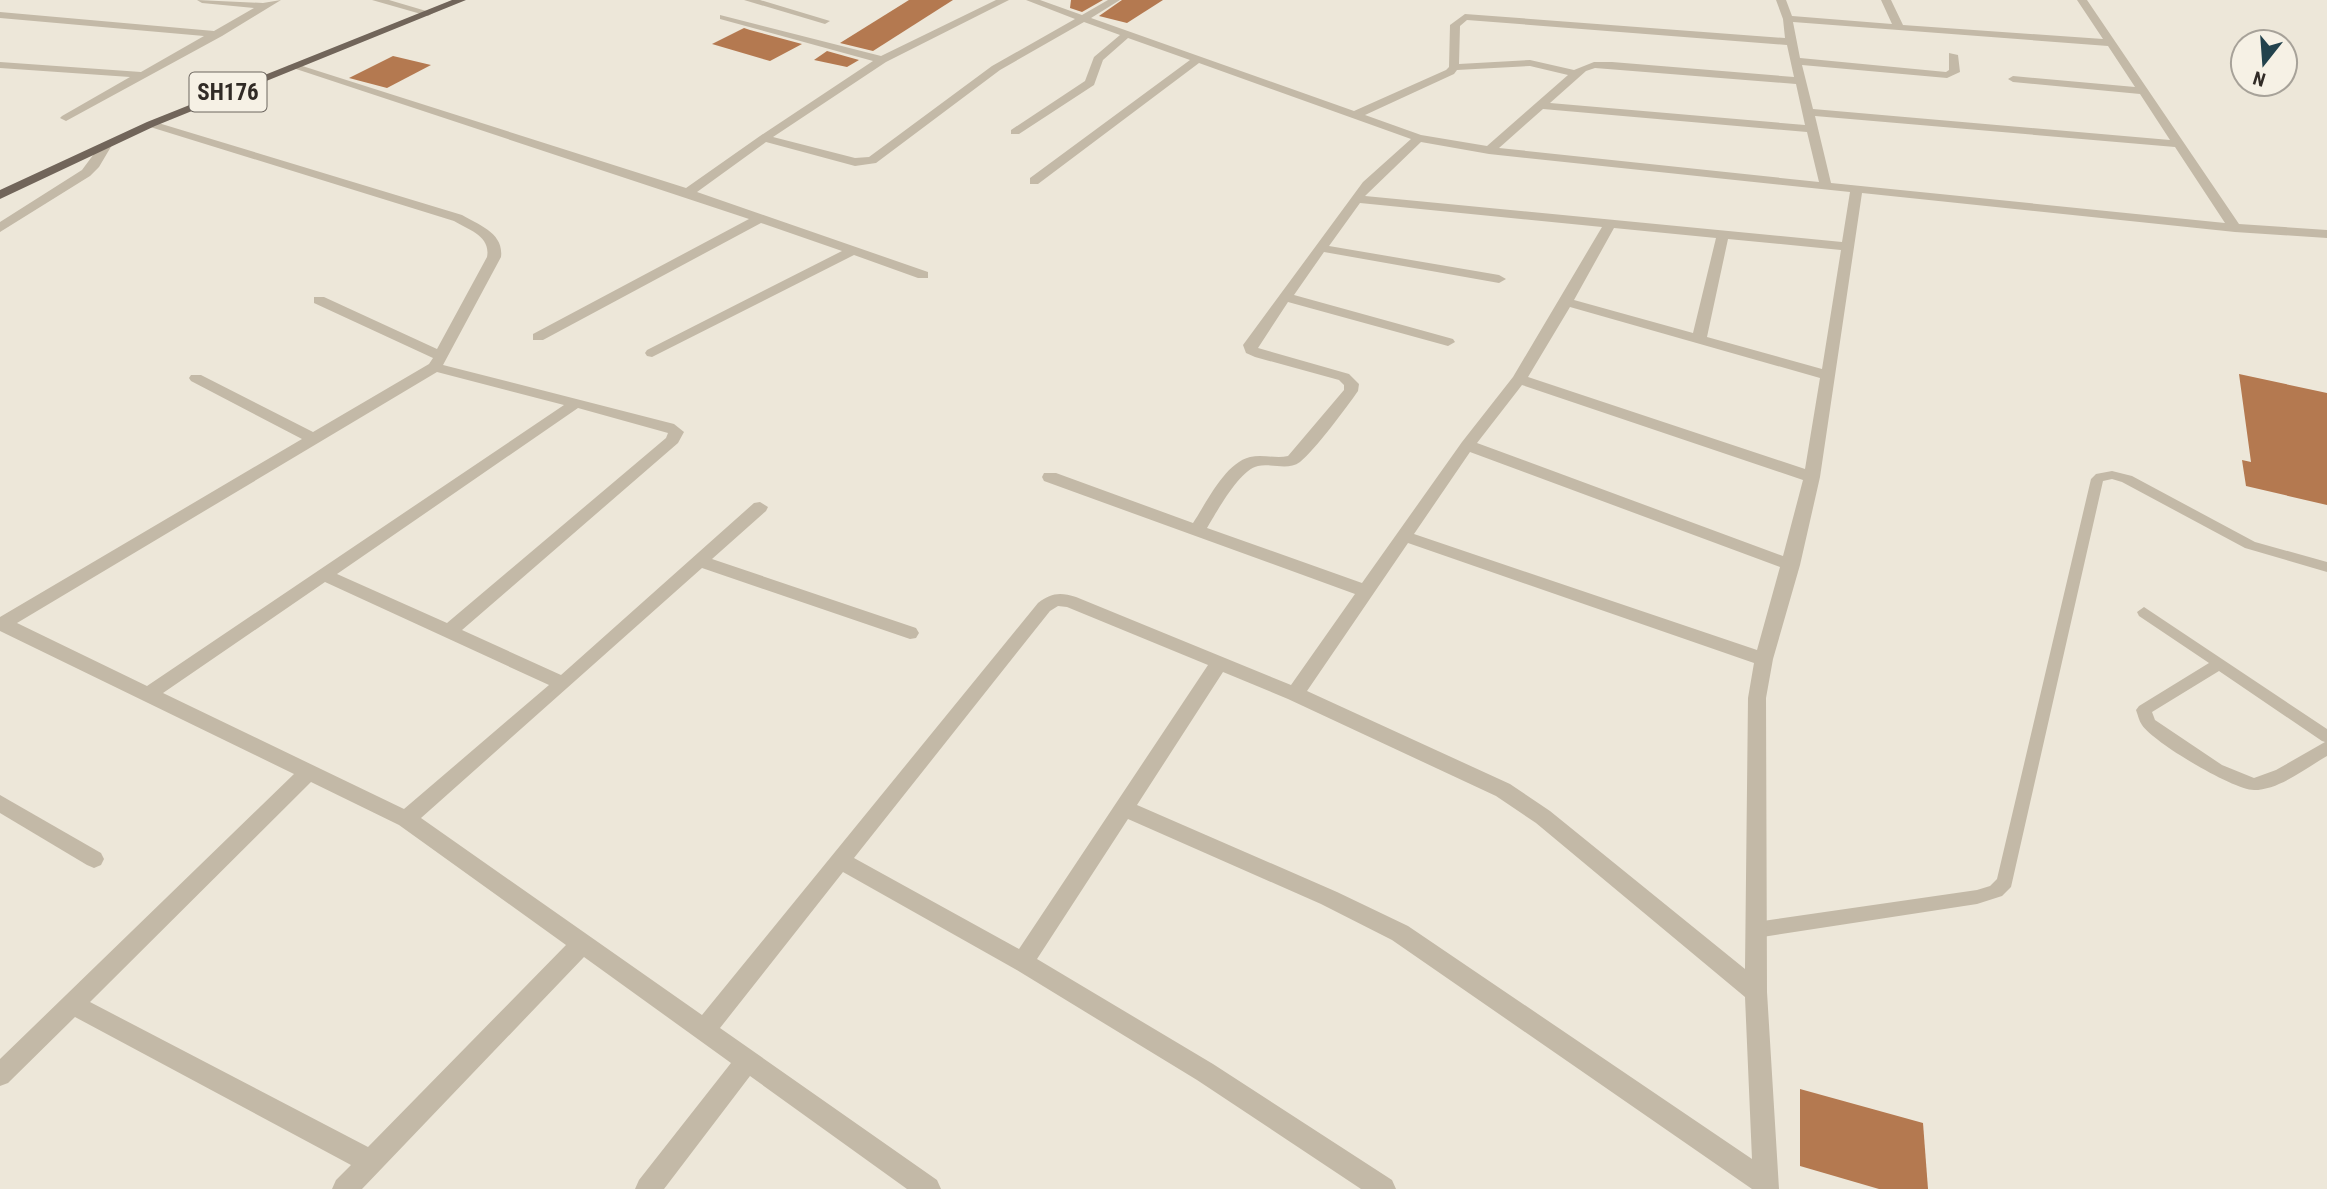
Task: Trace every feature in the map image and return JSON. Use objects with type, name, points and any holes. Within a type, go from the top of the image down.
[{"type":"main road","name":"SH176","points":[[0,195],[151,124],[461,0]]},
{"type":"street","points":[[202,0],[263,6]]},
{"type":"street","points":[[66,118],[276,0]]},
{"type":"street","points":[[377,0],[428,13]]},
{"type":"street","points":[[749,0],[768,2],[825,21]]},
{"type":"street","points":[[688,193],[764,138],[883,60],[1004,0]]},
{"type":"street","points":[[1031,0],[1419,138],[1489,150],[2235,228],[2327,235]]},
{"type":"street","points":[[764,138],[855,162],[867,162],[996,68],[1115,0]]},
{"type":"street","points":[[1781,0],[1788,19],[1791,42],[1826,186]]},
{"type":"street","points":[[1886,0],[1899,27]]},
{"type":"street","points":[[2082,0],[2235,228]]},
{"type":"street","points":[[0,15],[218,34]]},
{"type":"street","points":[[1454,67],[1455,25],[1461,19],[1471,16],[1791,42]]},
{"type":"street","points":[[724,17],[883,60]]},
{"type":"street","points":[[1788,19],[2111,43]]},
{"type":"street","points":[[1016,132],[1090,83],[1098,59],[1127,34]]},
{"type":"street","points":[[1796,61],[1947,75],[1955,72],[1953,55]]},
{"type":"street","points":[[1034,181],[1196,60]]},
{"type":"street","points":[[1355,115],[1444,76],[1454,67],[1530,63],[1576,74]]},
{"type":"street","points":[[0,65],[142,75]]},
{"type":"street","points":[[1489,150],[1587,66],[1603,65],[1801,81]]},
{"type":"street","points":[[292,66],[688,193],[923,275]]},
{"type":"street","points":[[2013,79],[2143,91]]},
{"type":"street","points":[[1540,105],[1812,129]]},
{"type":"street","points":[[1807,112],[2179,144]]},
{"type":"street","points":[[1,624],[316,440],[438,362],[494,257],[494,244],[485,232],[458,218],[151,124]]},
{"type":"street","points":[[1196,530],[1242,467],[1255,461],[1283,463],[1294,459],[1353,388],[1350,380],[1344,377],[1251,350],[1251,341],[1367,185],[1419,138]]},
{"type":"street","points":[[0,228],[86,173],[106,145]]},
{"type":"street","points":[[1766,1186],[1756,992],[1757,698],[1764,659],[1791,565],[1812,477],[1857,189]]},
{"type":"street","points":[[1357,199],[1849,247]]},
{"type":"street","points":[[538,337],[760,218]]},
{"type":"street","points":[[1294,694],[1467,444],[1519,379],[1610,223]]},
{"type":"street","points":[[1699,340],[1723,234]]},
{"type":"street","points":[[1321,248],[1499,279]]},
{"type":"street","points":[[652,353],[852,251]]},
{"type":"street","points":[[1286,297],[1448,342]]},
{"type":"street","points":[[319,300],[438,362],[669,427],[676,432],[675,437],[449,631]]},
{"type":"street","points":[[1566,302],[1826,376]]},
{"type":"street","points":[[196,378],[316,440]]},
{"type":"street","points":[[1519,379],[1812,477]]},
{"type":"street","points":[[148,694],[576,403]]},
{"type":"street","points":[[1467,444],[1791,565]]},
{"type":"street","points":[[1050,477],[1366,591]]},
{"type":"street","points":[[407,819],[563,684],[760,507]]},
{"type":"street","points":[[1404,536],[1764,659]]},
{"type":"street","points":[[699,561],[910,633]]},
{"type":"street","points":[[323,574],[563,684]]},
{"type":"street","points":[[703,1031],[1049,602],[1055,599],[1070,601],[1220,662],[1503,790],[1525,804],[1756,992]]},
{"type":"street","points":[[1,624],[407,819],[928,1189]]},
{"type":"street","points":[[1023,962],[1220,662]]},
{"type":"street","points":[[0,1075],[308,773]]},
{"type":"street","points":[[0,803],[94,859]]},
{"type":"street","points":[[1123,808],[1329,898],[1400,933],[1766,1186]]},
{"type":"street","points":[[841,861],[1023,962],[1205,1072],[1383,1189]]},
{"type":"street","points":[[345,1189],[583,943]]},
{"type":"street","points":[[73,1004],[371,1162]]},
{"type":"street","points":[[648,1189],[748,1060]]},
{"type":"lane","points":[[1756,930],[1977,897],[1996,891],[2005,882],[2097,479],[2104,475],[2113,475],[2127,479],[2250,545],[2327,567]]},
{"type":"lane","points":[[2144,612],[2327,737]]},
{"type":"lane","points":[[2218,664],[2144,710],[2148,723],[2228,776],[2253,785],[2268,780],[2327,748]]},
{"type":"building","points":[[909,0],[953,0],[873,51],[840,43]]},
{"type":"building","points":[[1071,0],[1103,0],[1082,12],[1070,8]]},
{"type":"building","points":[[1122,0],[1163,0],[1127,23],[1099,16]]},
{"type":"building","points":[[744,28],[802,44],[770,61],[712,44]]},
{"type":"building","points":[[827,51],[859,60],[847,67],[814,60]]},
{"type":"building","points":[[393,56],[431,65],[387,88],[349,78]]},
{"type":"building","points":[[2239,374],[2327,393],[2327,505],[2246,486],[2242,460],[2251,462]]},
{"type":"building","points":[[1800,1089],[1923,1123],[1928,1189],[1879,1189],[1800,1166]]}]
